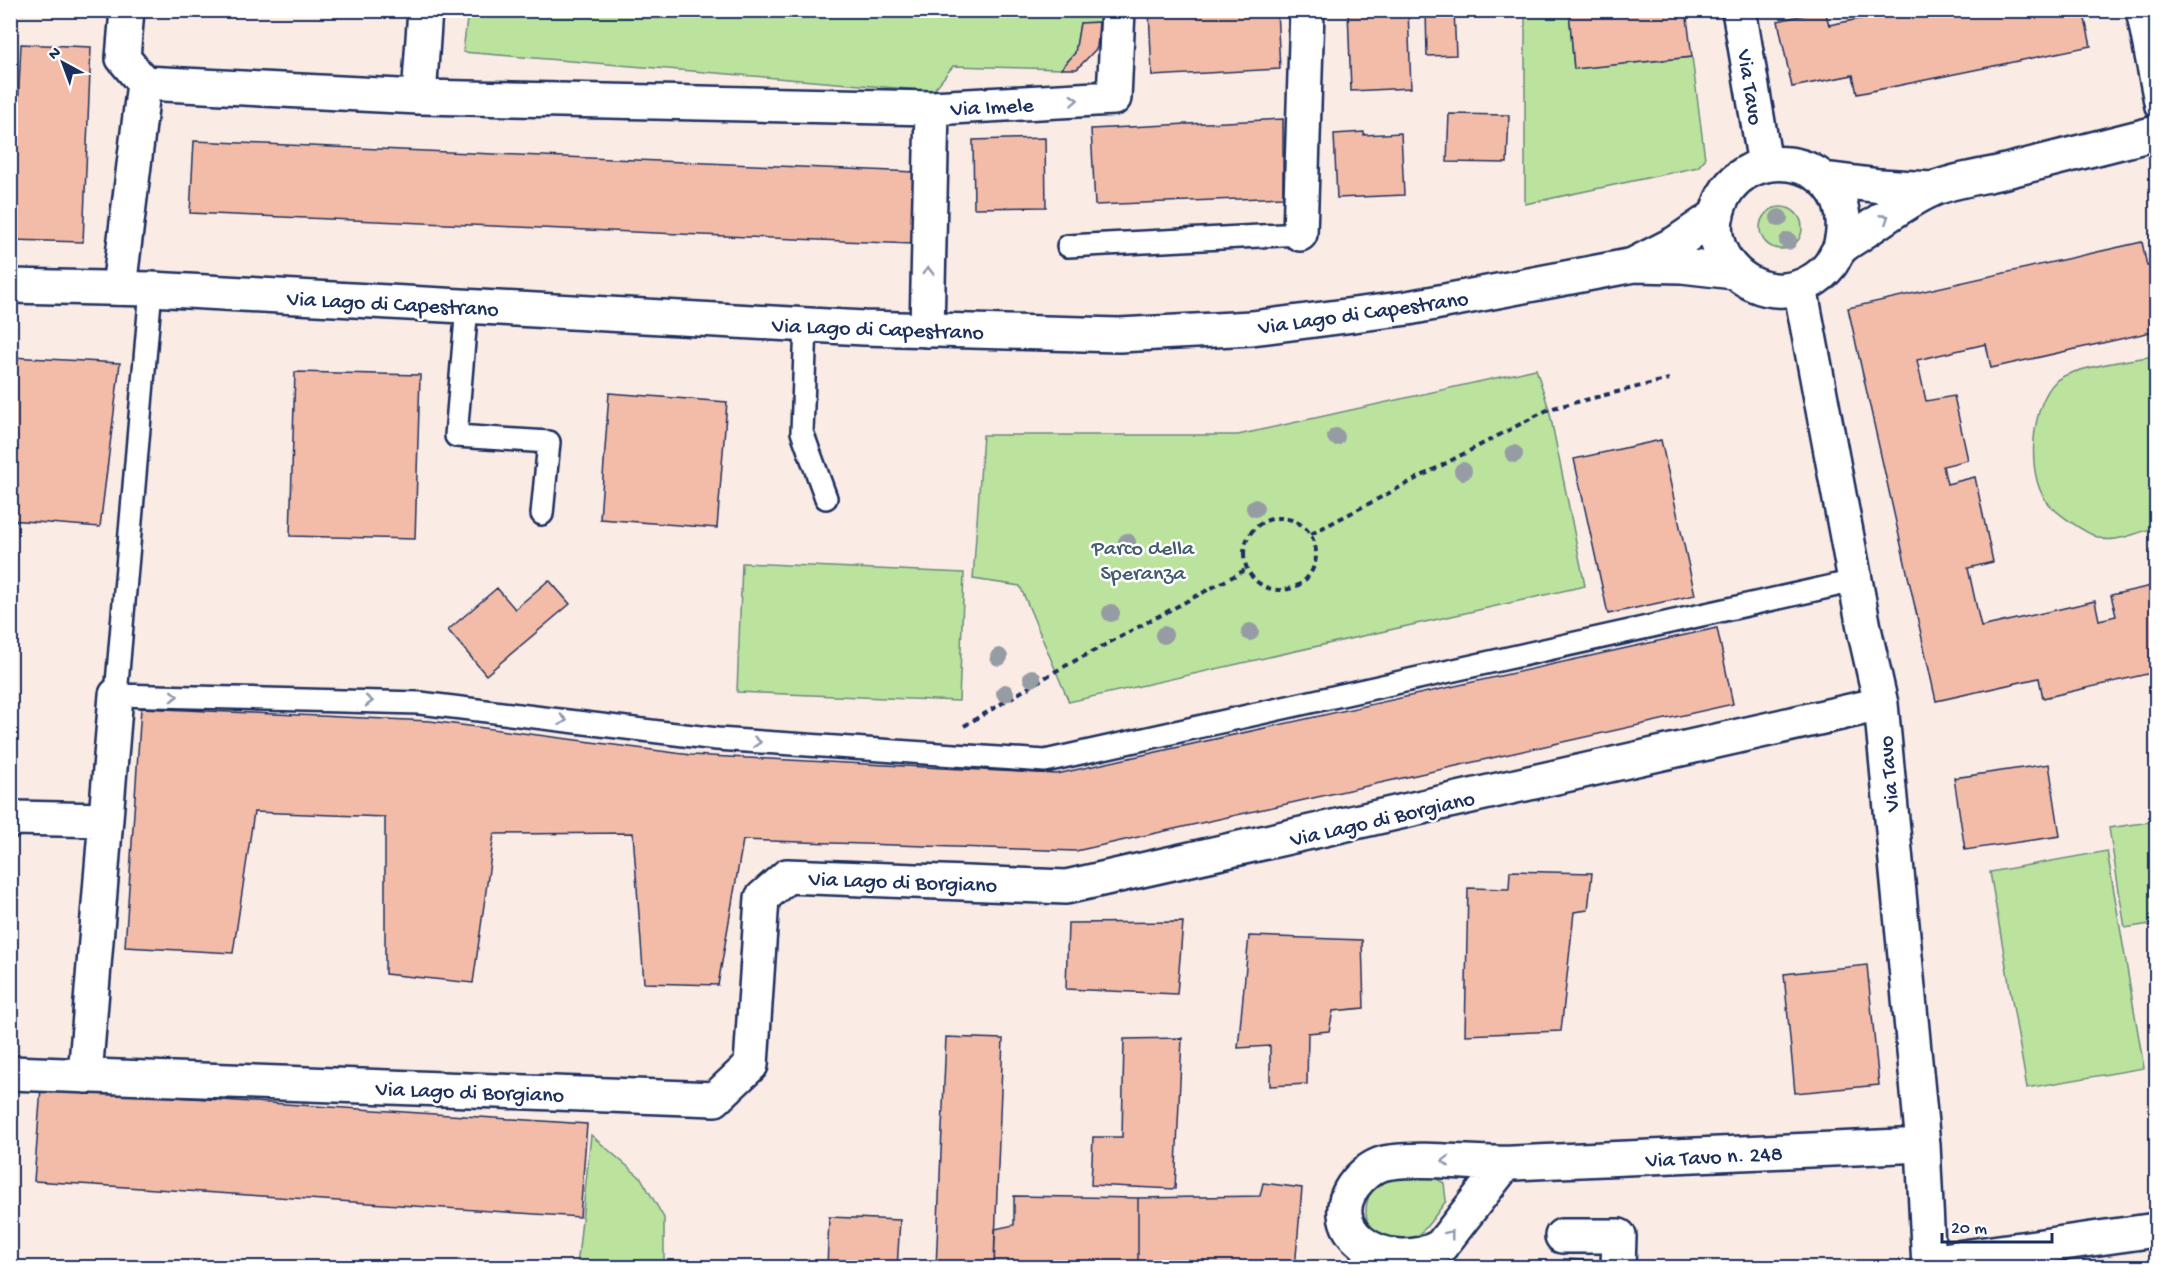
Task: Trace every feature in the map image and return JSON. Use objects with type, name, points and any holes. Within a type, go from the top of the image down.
[{"type":"street","points":[[119,288],[144,84],[123,58],[128,10]]},
{"type":"street","points":[[418,97],[425,10]]},
{"type":"street","name":"Via Imele","points":[[927,330],[932,108],[1114,98],[1118,10]]},
{"type":"street","points":[[1300,234],[1307,10]]},
{"type":"street","name":"Via Tavo","points":[[1739,10],[1765,164]]},
{"type":"street","points":[[144,84],[418,97],[932,108]]},
{"type":"street","points":[[1824,179],[1880,186],[1932,189],[2157,133]]},
{"type":"street","points":[[1786,162],[1806,168],[1824,179],[1835,194],[1842,211],[1844,230],[1840,248],[1831,264],[1817,278],[1800,287],[1783,290],[1766,289],[1749,283],[1734,272],[1722,255],[1716,236],[1716,215],[1722,197],[1733,182],[1748,171],[1765,164],[1786,162]]},
{"type":"street","points":[[1840,248],[1932,189]]},
{"type":"street","name":"Via Lago di Capestrano","points":[[1634,265],[1676,243],[1716,215]]},
{"type":"street","name":"Via Lago di Capestrano","points":[[10,286],[151,289],[806,325],[1119,335],[1252,328],[1408,308],[1634,265],[1682,266],[1734,272]]},
{"type":"street","name":"Via Tavo","points":[[1800,287],[1855,581],[1881,704],[1923,1145],[1928,1265]]},
{"type":"street","points":[[85,1076],[116,695]]},
{"type":"street","name":"Via Lago di Borgiano","points":[[10,1073],[715,1099],[751,1065],[762,898],[786,876],[1066,887],[1881,704]]},
{"type":"street","points":[[10,821],[14,818],[106,820]]},
{"type":"street","name":"Via Tavo n. 248","points":[[1504,1164],[1441,1246],[1419,1263],[1405,1267],[1390,1267],[1376,1262],[1355,1245],[1349,1234],[1346,1208],[1355,1183],[1376,1166],[1389,1162],[1413,1160],[1504,1164],[1923,1145]]},
{"type":"street","points":[[1928,1265],[2157,1230]]},
{"type":"street","points":[[1562,1236],[1619,1236],[1618,1268]]},
{"type":"lane","points":[[2137,10],[2157,107]]},
{"type":"lane","points":[[1068,246],[1300,234]]},
{"type":"lane","points":[[151,289],[116,695],[420,703],[717,739],[1045,761],[1855,581]]},
{"type":"lane","points":[[466,306],[456,436],[549,442],[542,514]]},
{"type":"lane","points":[[806,325],[802,432],[826,498]]},
{"type":"path","points":[[1311,534],[1549,409],[1669,379]]},
{"type":"path","points":[[1280,517],[1292,519],[1311,534],[1316,557],[1313,569],[1297,586],[1286,590],[1274,589],[1253,578],[1244,557],[1244,545],[1249,534],[1257,525],[1268,519],[1280,517]]},
{"type":"path","points":[[961,756],[962,727],[1056,671],[1247,568]]},
{"type":"green space","points":[[468,11],[1100,11],[1099,22],[1080,23],[1075,53],[1061,69],[953,66],[933,91],[463,52]]},
{"type":"green space","points":[[1525,11],[1569,11],[1574,69],[1692,57],[1705,159],[1698,167],[1525,204]]},
{"type":"green space","points":[[1781,207],[1789,208],[1796,213],[1801,220],[1801,236],[1796,243],[1789,248],[1781,249],[1773,248],[1766,243],[1761,236],[1760,228],[1761,220],[1766,213],[1773,208]]},
{"type":"green space","points":[[2156,357],[2156,527],[2122,538],[2103,539],[2069,521],[2052,507],[2042,494],[2034,467],[2034,435],[2037,419],[2048,391],[2063,376],[2100,365]]},
{"type":"green space","name":"Parco della Speranza","points":[[1536,369],[1549,409],[1585,586],[1069,702],[1020,586],[973,579],[983,435],[1238,435]]},
{"type":"green space","points":[[742,563],[964,573],[959,701],[737,692]]},
{"type":"green space","points":[[2156,821],[2156,923],[2125,928],[2109,828]]},
{"type":"green space","points":[[2107,851],[2144,1068],[2027,1088],[1990,872]]},
{"type":"green space","points":[[591,1135],[641,1178],[664,1218],[664,1267],[577,1267]]},
{"type":"green space","points":[[1432,1176],[1444,1183],[1446,1201],[1418,1235],[1405,1243],[1398,1243],[1371,1231],[1366,1208],[1374,1188],[1394,1179]]},
{"type":"building","points":[[1149,10],[1277,10],[1280,69],[1152,76]]},
{"type":"building","points":[[1348,10],[1408,10],[1411,88],[1351,91]]},
{"type":"building","points":[[1426,10],[1454,10],[1456,55],[1427,56]]},
{"type":"building","points":[[1569,10],[1686,10],[1692,57],[1574,69]]},
{"type":"building","points":[[1825,10],[1829,25],[1903,10],[2083,10],[2091,46],[1857,94],[1853,75],[1792,87],[1778,21]]},
{"type":"building","points":[[1099,22],[1097,48],[1077,69],[1061,69],[1075,53],[1080,23]]},
{"type":"building","points":[[21,44],[91,47],[83,242],[12,240]]},
{"type":"building","points":[[1449,114],[1509,115],[1507,163],[1447,162]]},
{"type":"building","points":[[1283,119],[1283,197],[1095,205],[1091,129]]},
{"type":"building","points":[[1364,132],[1364,135],[1401,133],[1404,195],[1337,198],[1334,134]]},
{"type":"building","points":[[1045,138],[1046,207],[974,208],[973,140]]},
{"type":"building","points":[[194,141],[915,172],[912,244],[190,213]]},
{"type":"building","points":[[2142,242],[2147,266],[2156,264],[2156,331],[1991,368],[1986,344],[1917,360],[1926,401],[1954,396],[1968,460],[1943,466],[1947,484],[1975,477],[1993,562],[1968,568],[1981,627],[2095,601],[2099,620],[2116,616],[2111,595],[2156,585],[2156,672],[2043,698],[2039,678],[1936,701],[1848,308]]},
{"type":"building","points":[[10,357],[120,363],[100,527],[10,520]]},
{"type":"building","points":[[295,372],[420,375],[415,539],[290,536]]},
{"type":"building","points":[[609,393],[727,402],[717,528],[600,519]]},
{"type":"building","points":[[1661,440],[1695,595],[1608,614],[1574,459]]},
{"type":"building","points":[[549,580],[570,604],[486,675],[448,630],[497,588],[515,609]]},
{"type":"building","points":[[1717,628],[1733,704],[1076,851],[743,840],[718,985],[644,983],[633,833],[494,834],[473,983],[385,974],[385,817],[254,812],[233,953],[125,947],[141,708],[430,721],[691,755],[1057,774]]},
{"type":"building","points":[[2049,764],[2060,836],[1965,850],[1954,778]]},
{"type":"building","points":[[1510,871],[1592,873],[1588,910],[1574,912],[1561,1031],[1465,1035],[1468,888],[1509,889]]},
{"type":"building","points":[[1183,922],[1177,994],[1066,989],[1068,923]]},
{"type":"building","points":[[1249,936],[1362,940],[1364,1008],[1333,1011],[1329,1031],[1308,1033],[1307,1084],[1270,1086],[1270,1046],[1238,1048]]},
{"type":"building","points":[[1867,965],[1879,1085],[1795,1093],[1784,974]]},
{"type":"building","points":[[946,1037],[1003,1039],[994,1267],[936,1268]]},
{"type":"building","points":[[1182,1038],[1175,1189],[1091,1185],[1093,1137],[1122,1137],[1124,1039]]},
{"type":"building","points":[[41,1088],[587,1124],[580,1217],[34,1181]]},
{"type":"building","points":[[1263,1183],[1302,1188],[1295,1268],[1138,1268],[1138,1198],[1260,1196]]},
{"type":"building","points":[[1014,1196],[1138,1198],[1138,1268],[994,1268],[995,1229],[1014,1225]]},
{"type":"building","points":[[829,1217],[900,1220],[897,1268],[827,1268]]},
{"type":"building","points":[[1564,1259],[1602,1261],[1602,1268],[1563,1268]]}]
